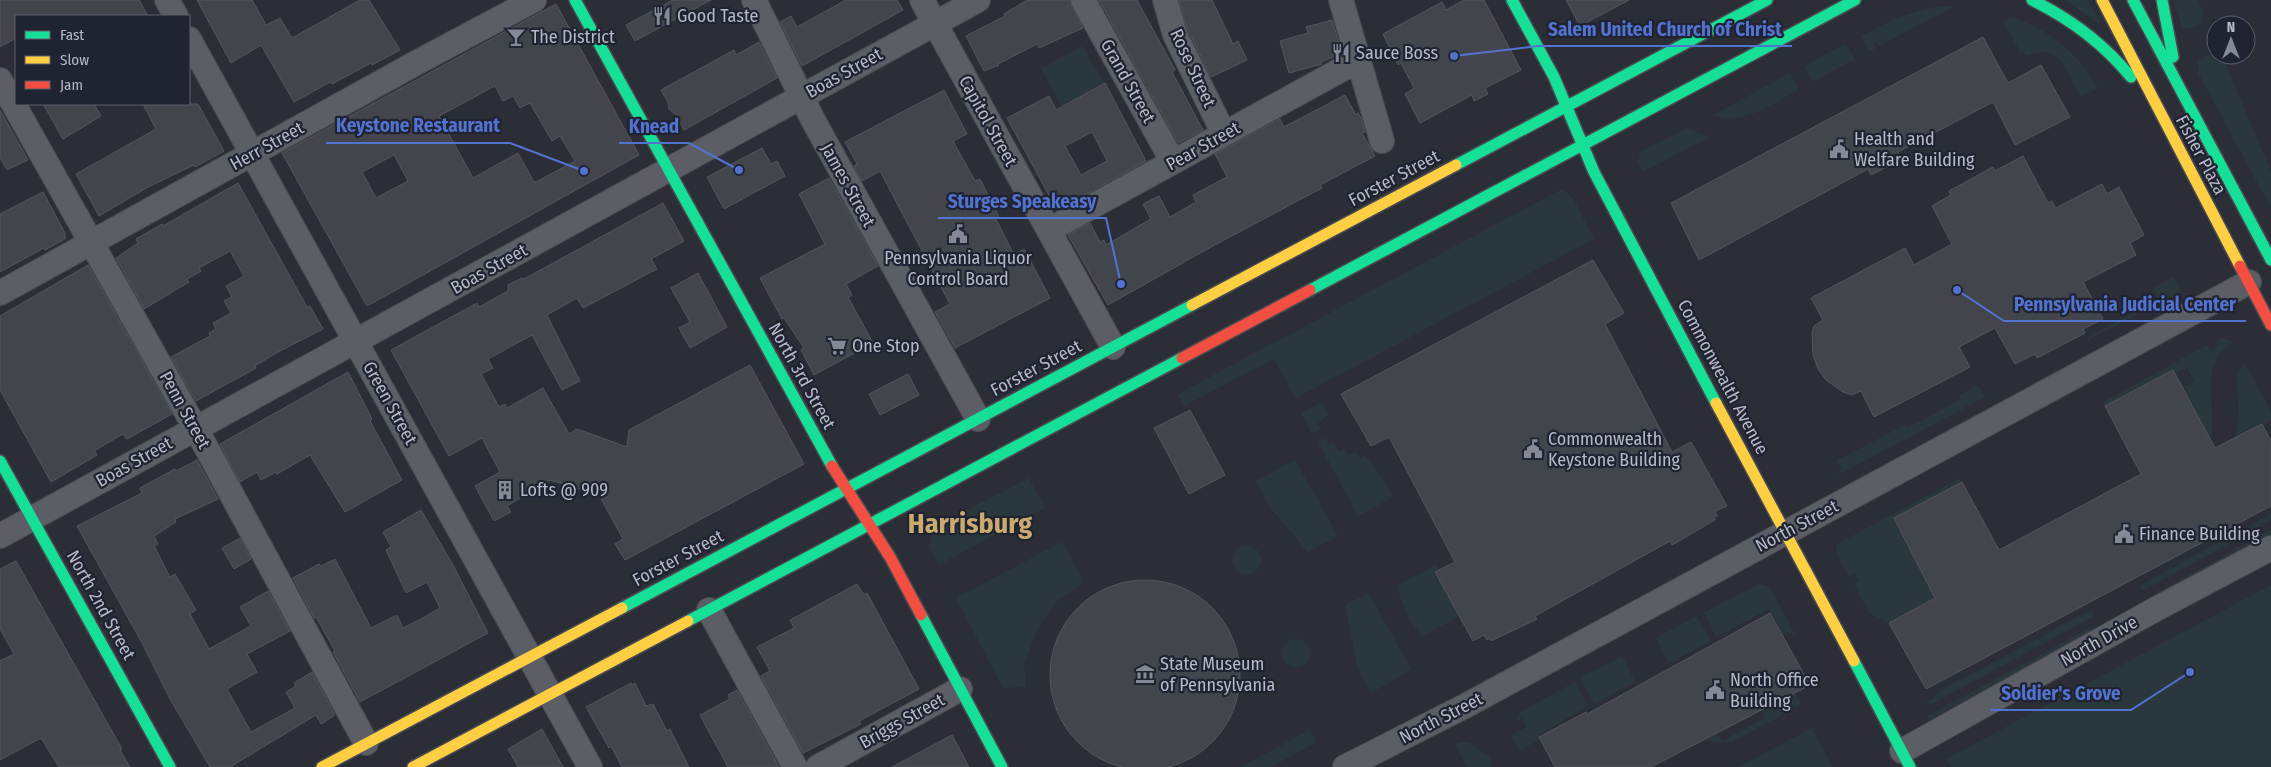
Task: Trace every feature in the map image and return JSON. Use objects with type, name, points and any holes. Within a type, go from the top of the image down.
[{"type":"main road","name":"North 3rd Street","points":[[575,0],[831,465],[890,557],[1002,767]]},
{"type":"main road","name":"Commonwealth Avenue","points":[[1512,0],[1554,77],[1594,172],[1906,759]]},
{"type":"main road","name":"Forster Street","points":[[322,767],[1767,0]]},
{"type":"main road","points":[[413,767],[1850,3],[1866,0]]},
{"type":"main road","points":[[2032,0],[2082,28],[2106,49],[2159,113]]},
{"type":"main road","name":"Fisher Plaza","points":[[2102,0],[2159,113],[2271,325]]},
{"type":"main road","name":"Fisher Plaza","points":[[2133,0],[2271,260]]},
{"type":"main road","points":[[2162,0],[2172,52],[2192,110]]},
{"type":"main road","name":"North 2nd Street","points":[[0,461],[170,767]]},
{"type":"street","points":[[167,0],[175,15]]},
{"type":"street","name":"Herr Street","points":[[0,293],[534,0]]},
{"type":"street","name":"James Street","points":[[754,0],[801,97],[978,419]]},
{"type":"street","name":"Capitol Street","points":[[922,0],[1113,347]]},
{"type":"street","name":"Boas Street","points":[[0,536],[978,0]]},
{"type":"street","name":"Grand Street","points":[[1084,0],[1173,162]]},
{"type":"street","name":"Rose Street","points":[[1165,0],[1175,35],[1224,134]]},
{"type":"street","points":[[1341,0],[1382,141]]},
{"type":"street","name":"Green Street","points":[[190,41],[590,767]]},
{"type":"street","name":"Pear Street","points":[[1048,230],[1357,60]]},
{"type":"street","name":"Penn Street","points":[[0,80],[90,243],[196,428],[366,743]]},
{"type":"street","name":"North Street","points":[[1345,767],[1467,704],[2249,282]]},
{"type":"street","name":"North Drive","points":[[1906,759],[2156,609],[2271,548]]},
{"type":"street","points":[[709,610],[796,767]]},
{"type":"street","name":"Briggs Street","points":[[818,767],[960,689]]},
{"type":"shaded area","points":[[2065,0],[2088,0],[2100,25]]},
{"type":"shaded area","points":[[2174,0],[2198,0],[2204,13],[2202,23],[2190,29],[2182,28]]},
{"type":"shaded area","points":[[1938,6],[1955,6],[1879,46],[1877,42],[1873,44],[1875,49],[1869,51],[1861,36],[1898,17]]},
{"type":"shaded area","points":[[2012,18],[2038,28],[2062,44],[2091,76],[2098,88],[2080,97],[2066,69],[2055,56],[2038,52],[2026,56],[2023,51],[2020,52],[2003,21]]},
{"type":"shaded area","points":[[1846,43],[1855,59],[1813,82],[1804,66]]},
{"type":"shaded area","points":[[1082,46],[1105,83],[1062,106],[1041,69]]},
{"type":"shaded area","points":[[2206,56],[2206,65],[2226,65],[2271,171],[2271,208],[2198,73],[2198,62]]},
{"type":"shaded area","points":[[1790,73],[1799,90],[1768,107],[1736,118],[1724,118],[1713,115]]},
{"type":"shaded area","points":[[1687,129],[1708,136],[1708,138],[1643,172],[1638,162],[1641,151]]},
{"type":"shaded area","points":[[1562,189],[1573,198],[1594,239],[1296,398],[1274,359],[1184,406],[1178,394]]},
{"type":"shaded area","points":[[2174,277],[2181,291],[2088,340],[2087,338],[2159,299],[2153,288]]},
{"type":"shaded area","points":[[2223,338],[2234,342],[2222,350],[2215,361],[2212,373],[2211,440],[2183,387],[2194,381],[2187,368],[2175,374],[2173,370],[2105,406],[2103,402],[2207,345],[2210,350],[2218,346],[2216,341]]},
{"type":"shaded area","points":[[2245,363],[2271,411],[2271,420],[2235,438],[2239,413],[2236,374]]},
{"type":"shaded area","points":[[1978,385],[1985,397],[1838,475],[1841,468],[1837,460],[1905,425],[1907,428],[1960,400],[1959,395]]},
{"type":"shaded area","points":[[1322,402],[1329,415],[1318,423],[1321,429],[1312,434],[1301,413]]},
{"type":"shaded area","points":[[1326,438],[1329,445],[1334,442],[1339,452],[1344,449],[1348,455],[1355,452],[1361,458],[1364,455],[1381,476],[1393,497],[1358,516],[1318,442]]},
{"type":"shaded area","points":[[1295,460],[1338,536],[1308,552],[1272,510],[1256,481]]},
{"type":"shaded area","points":[[1029,478],[1045,508],[939,565],[929,547],[933,530],[943,522]]},
{"type":"shaded area","points":[[1960,478],[1961,482],[1894,518],[1935,598],[1889,623],[1869,613],[1854,584],[1859,581],[1855,574],[1849,577],[1836,551],[1837,544]]},
{"type":"shaded area","points":[[2271,514],[2271,521],[2142,591],[2139,586]]},
{"type":"shaded area","points":[[2271,530],[2271,536],[2156,598],[2154,594]]},
{"type":"shaded area","points":[[1062,542],[1084,582],[1055,603],[1038,628],[1024,664],[1026,687],[1003,688],[956,598]]},
{"type":"shaded area","points":[[1247,546],[1257,550],[1261,560],[1257,570],[1247,574],[1237,570],[1233,560],[1237,550]]},
{"type":"shaded area","points":[[1436,565],[1459,616],[1422,637],[1408,617],[1396,586]]},
{"type":"shaded area","points":[[1759,584],[1770,587],[1795,634],[1783,634],[1769,609],[1716,637],[1704,613]]},
{"type":"shaded area","points":[[2271,585],[2271,767],[1951,767],[1946,759]]},
{"type":"shaded area","points":[[1369,593],[1411,670],[1371,693],[1358,669],[1345,605]]},
{"type":"shaded area","points":[[2091,610],[2094,616],[1932,704],[1924,703],[1935,698],[1936,693]]},
{"type":"shaded area","points":[[1697,616],[1711,641],[1669,663],[1656,638]]},
{"type":"shaded area","points":[[2090,628],[2093,632],[1929,720],[1927,716]]},
{"type":"shaded area","points":[[1296,639],[1306,643],[1310,653],[1306,663],[1296,667],[1286,663],[1282,653],[1286,643]]},
{"type":"shaded area","points":[[1622,656],[1635,682],[1594,704],[1580,678]]},
{"type":"shaded area","points":[[1575,682],[1588,706],[1540,734],[1539,740],[1519,751],[1511,735],[1526,727],[1522,718],[1516,721],[1520,712]]},
{"type":"shaded area","points":[[1795,693],[1801,703],[1799,706],[1732,742],[1710,742],[1708,739],[1717,734],[1722,741],[1765,718],[1761,710]]},
{"type":"shaded area","points":[[1812,728],[1833,767],[1738,767]]},
{"type":"shaded area","points":[[1310,730],[1317,742],[1271,767],[1240,767]]},
{"type":"shaded area","points":[[1460,742],[1471,744],[1484,755],[1488,755],[1493,765],[1490,767],[1467,767],[1455,745]]},
{"type":"building","points":[[0,0],[139,0],[147,15],[15,15],[15,39],[0,47]]},
{"type":"building","points":[[197,0],[252,0],[266,25],[280,18],[292,38],[360,0],[369,0],[400,50],[332,84],[330,82],[294,102],[261,45],[231,63]]},
{"type":"building","name":"Good Taste","points":[[673,0],[711,0],[635,41],[626,25]]},
{"type":"building","points":[[846,0],[897,0],[903,10],[802,66],[780,22],[791,16],[797,27]]},
{"type":"building","points":[[1027,0],[1069,0],[1083,28],[1039,48],[1037,44],[984,71],[966,36],[1005,16],[1004,14]]},
{"type":"building","points":[[1099,0],[1137,0],[1175,70],[1172,72],[1203,130],[1178,143]]},
{"type":"building","points":[[1179,0],[1212,0],[1233,44],[1238,41],[1247,60],[1211,77],[1187,28]]},
{"type":"building","points":[[1464,0],[1484,0],[1521,70],[1485,88],[1488,94],[1474,101],[1472,95],[1420,123],[1405,94],[1414,88],[1401,63],[1398,65],[1383,34],[1442,2],[1446,10]]},
{"type":"building","points":[[1566,0],[1629,0],[1580,26]]},
{"type":"building","points":[[556,4],[639,155],[367,306],[282,153]],"holes":[[[495,86],[503,101],[513,96],[520,108],[530,103],[552,141],[560,136],[575,161],[534,182],[518,153],[473,178],[439,116]],[[394,155],[408,181],[376,198],[362,172]]]},
{"type":"building","points":[[1332,20],[1342,53],[1321,62],[1322,64],[1289,73],[1280,41],[1308,33],[1306,27]]},
{"type":"building","name":"Health and Welfare Building","points":[[1983,37],[2008,83],[2041,65],[2070,117],[2015,145],[1993,102],[1898,152],[1902,159],[1871,175],[1868,169],[1699,260],[1671,203]]},
{"type":"building","points":[[759,42],[777,78],[684,130],[675,114],[669,109],[668,102],[661,90],[734,50],[736,55]]},
{"type":"building","points":[[1105,83],[1146,161],[1057,210],[1007,118],[1049,96],[1056,110]],"holes":[[[1092,132],[1107,161],[1081,175],[1065,146]]]},
{"type":"building","name":"Pennsylvania Liquor Control Board","points":[[944,90],[967,134],[953,141],[975,181],[980,179],[999,217],[996,219],[1014,255],[1024,249],[1050,298],[955,348],[935,312],[950,304],[880,171],[862,181],[854,166],[857,164],[845,142]]},
{"type":"building","points":[[1345,95],[1356,115],[1358,113],[1361,118],[1365,132],[1362,133],[1375,156],[1320,185],[1322,188],[1108,305],[1068,235],[1090,223],[1100,242],[1104,240],[1106,245],[1151,219],[1143,204],[1159,196],[1170,217],[1196,202],[1193,195],[1227,177],[1215,154],[1280,119],[1284,127]]},
{"type":"building","points":[[198,104],[224,151],[195,167],[194,165],[150,186],[99,216],[76,174],[156,129],[144,105]]},
{"type":"building","points":[[44,105],[95,105],[101,116],[63,139]]},
{"type":"building","points":[[0,110],[28,160],[7,170],[0,157]]},
{"type":"building","points":[[762,148],[771,164],[777,161],[785,176],[724,209],[707,177]]},
{"type":"building","points":[[2023,156],[2048,203],[2052,201],[2056,208],[2102,184],[2107,194],[2119,187],[2144,235],[2130,243],[2136,255],[2083,282],[2103,319],[2083,329],[2085,333],[2037,358],[2035,354],[2015,364],[1995,328],[1959,347],[1970,367],[1874,417],[1861,391],[1852,395],[1843,392],[1826,380],[1818,369],[1813,355],[1812,333],[1814,326],[1823,320],[1811,298],[1905,248],[1914,265],[1952,244],[1932,206],[1951,195],[1949,191],[1993,167],[1995,171]]},
{"type":"building","points":[[829,178],[878,266],[846,284],[852,295],[848,297],[873,343],[814,375],[801,350],[804,348],[784,318],[782,319],[760,278],[825,244],[799,194]]},
{"type":"building","points":[[238,183],[307,307],[310,306],[323,329],[278,352],[255,366],[256,368],[196,401],[171,357],[210,336],[209,333],[216,329],[213,323],[231,313],[224,301],[232,297],[226,286],[244,276],[230,251],[199,268],[201,271],[187,279],[189,282],[144,309],[116,258],[138,243],[136,239],[162,224],[163,226]]},
{"type":"building","points":[[43,192],[65,233],[65,239],[0,272],[0,214]]},
{"type":"building","points":[[663,203],[684,241],[651,259],[657,269],[583,308],[577,298],[547,315],[580,381],[562,390],[532,335],[488,359],[493,368],[481,374],[499,407],[505,404],[507,408],[543,388],[569,434],[577,429],[627,447],[629,430],[750,365],[804,464],[625,560],[615,544],[623,539],[599,495],[550,480],[507,506],[511,512],[494,521],[475,486],[500,472],[482,438],[449,456],[391,350],[477,303],[479,307],[508,291],[508,285],[522,278],[524,279]]},
{"type":"building","name":"Commonwealth Keystone Building","points":[[1593,260],[1624,313],[1605,324],[1672,452],[1691,442],[1727,506],[1715,511],[1717,516],[1714,517],[1715,520],[1672,545],[1670,541],[1535,616],[1537,619],[1491,641],[1490,638],[1487,640],[1484,635],[1473,641],[1435,572],[1455,562],[1389,437],[1371,446],[1341,394]]},
{"type":"building","points":[[88,265],[172,414],[127,439],[123,434],[94,451],[97,455],[51,482],[0,390],[0,316]]},
{"type":"building","points":[[698,273],[727,327],[690,348],[679,328],[690,322],[671,288]]},
{"type":"building","name":"Finance Building","points":[[2173,370],[2215,448],[2262,424],[2271,441],[2271,506],[1926,689],[1889,623],[1935,598],[1894,518],[1962,482],[1999,550],[2141,474],[2105,406]]},
{"type":"building","points":[[348,372],[372,419],[370,421],[402,480],[345,512],[310,455],[277,474],[276,472],[261,480],[257,472],[240,482],[220,444]]},
{"type":"building","points":[[908,374],[919,395],[880,415],[869,394]]},
{"type":"building","points":[[1190,410],[1225,475],[1189,494],[1154,428]]},
{"type":"building","points":[[197,460],[218,499],[175,519],[176,522],[154,536],[158,544],[154,546],[170,577],[175,574],[196,610],[190,614],[209,649],[251,626],[240,607],[268,591],[290,631],[247,654],[257,672],[227,689],[251,732],[295,708],[286,692],[296,686],[294,683],[312,672],[335,715],[321,724],[316,715],[230,767],[210,767],[170,699],[141,641],[77,526],[142,493],[140,488],[175,469],[176,471]]},
{"type":"building","points":[[421,510],[454,567],[488,633],[360,702],[333,652],[335,651],[316,617],[314,618],[293,578],[319,564],[321,566],[335,559],[371,628],[397,615],[403,628],[419,620],[440,608],[427,582],[406,593],[386,550],[391,547],[383,532]]},
{"type":"building","points":[[240,538],[251,559],[234,569],[222,548]]},
{"type":"building","points":[[16,561],[122,749],[120,750],[130,767],[59,767],[41,738],[0,760],[0,661],[14,654],[0,629],[0,569]]},
{"type":"building","name":"State Museum of Pennsylvania","points":[[1145,580],[1172,584],[1198,596],[1212,608],[1228,630],[1236,648],[1240,675],[1236,702],[1224,728],[1198,754],[1163,768],[1127,768],[1092,754],[1066,728],[1054,702],[1050,675],[1054,648],[1066,622],[1078,608],[1092,596],[1118,584]]},
{"type":"building","points":[[857,584],[864,595],[867,593],[919,689],[859,721],[861,724],[803,753],[761,676],[770,671],[757,647],[794,628],[790,620]]},
{"type":"building","name":"North Office Building","points":[[1770,613],[1810,685],[1651,767],[1555,767],[1539,737],[1586,712],[1587,714]]},
{"type":"building","points":[[631,683],[632,685],[635,683],[646,706],[653,704],[667,731],[670,729],[689,767],[622,767],[586,707]]},
{"type":"building","points":[[737,690],[779,767],[728,767],[700,715],[730,699],[728,695]]},
{"type":"building","points":[[542,729],[563,767],[518,767],[508,749]]},
{"type":"building","points":[[952,735],[969,767],[892,767]]},
{"type":"traffic: fast","points":[[575,0],[832,466]]},
{"type":"traffic: fast","points":[[1512,0],[1554,77],[1594,172],[1716,403]]},
{"type":"traffic: fast","points":[[1456,165],[1767,0]]},
{"type":"traffic: fast","points":[[1310,290],[1855,0]]},
{"type":"traffic: fast","points":[[2032,0],[2060,15],[2086,33],[2109,53],[2131,77]]},
{"type":"traffic: fast","points":[[2133,0],[2271,260]]},
{"type":"traffic: fast","points":[[2162,0],[2173,57]]},
{"type":"traffic: fast","points":[[622,608],[1192,305]]},
{"type":"traffic: fast","points":[[688,621],[1182,358]]},
{"type":"traffic: fast","points":[[0,461],[170,767]]},
{"type":"traffic: fast","points":[[921,615],[1002,767]]},
{"type":"traffic: fast","points":[[1854,661],[1910,767]]},
{"type":"traffic: slow","points":[[2102,0],[2240,266]]},
{"type":"traffic: slow","points":[[1192,305],[1456,165]]},
{"type":"traffic: slow","points":[[1716,403],[1854,661]]},
{"type":"traffic: slow","points":[[322,767],[622,608]]},
{"type":"traffic: slow","points":[[413,767],[688,621]]},
{"type":"traffic: jam","points":[[2240,266],[2271,325]]},
{"type":"traffic: jam","points":[[1182,358],[1310,290]]},
{"type":"traffic: jam","points":[[832,466],[890,557],[921,615]]},
{"type":"place","name":"Good Taste","points":[[662,16]]},
{"type":"place","name":"The District","points":[[516,37]]},
{"type":"place","name":"Sauce Boss","points":[[1341,53]]},
{"type":"place","name":"Salem United Church of Christ","points":[[1454,56]]},
{"type":"place","name":"Health and Welfare Building","points":[[1839,149]]},
{"type":"place","name":"Knead","points":[[739,170]]},
{"type":"place","name":"Keystone Restaurant","points":[[584,171]]},
{"type":"place","name":"Pennsylvania Liquor Control Board","points":[[958,234]]},
{"type":"place","name":"Sturges Speakeasy","points":[[1121,284]]},
{"type":"place","name":"Pennsylvania Judicial Center","points":[[1957,290]]},
{"type":"place","name":"One Stop","points":[[837,346]]},
{"type":"place","name":"Commonwealth Keystone Building","points":[[1533,449]]},
{"type":"place","name":"Lofts @ 909","points":[[505,490]]},
{"type":"place","name":"Finance Building","points":[[2124,534]]},
{"type":"place","name":"Soldier's Grove","points":[[2190,672]]},
{"type":"place","name":"State Museum of Pennsylvania","points":[[1145,674]]},
{"type":"place","name":"North Office Building","points":[[1715,690]]},
{"type":"district","name":"Harrisburg","points":[[970,523]]}]
